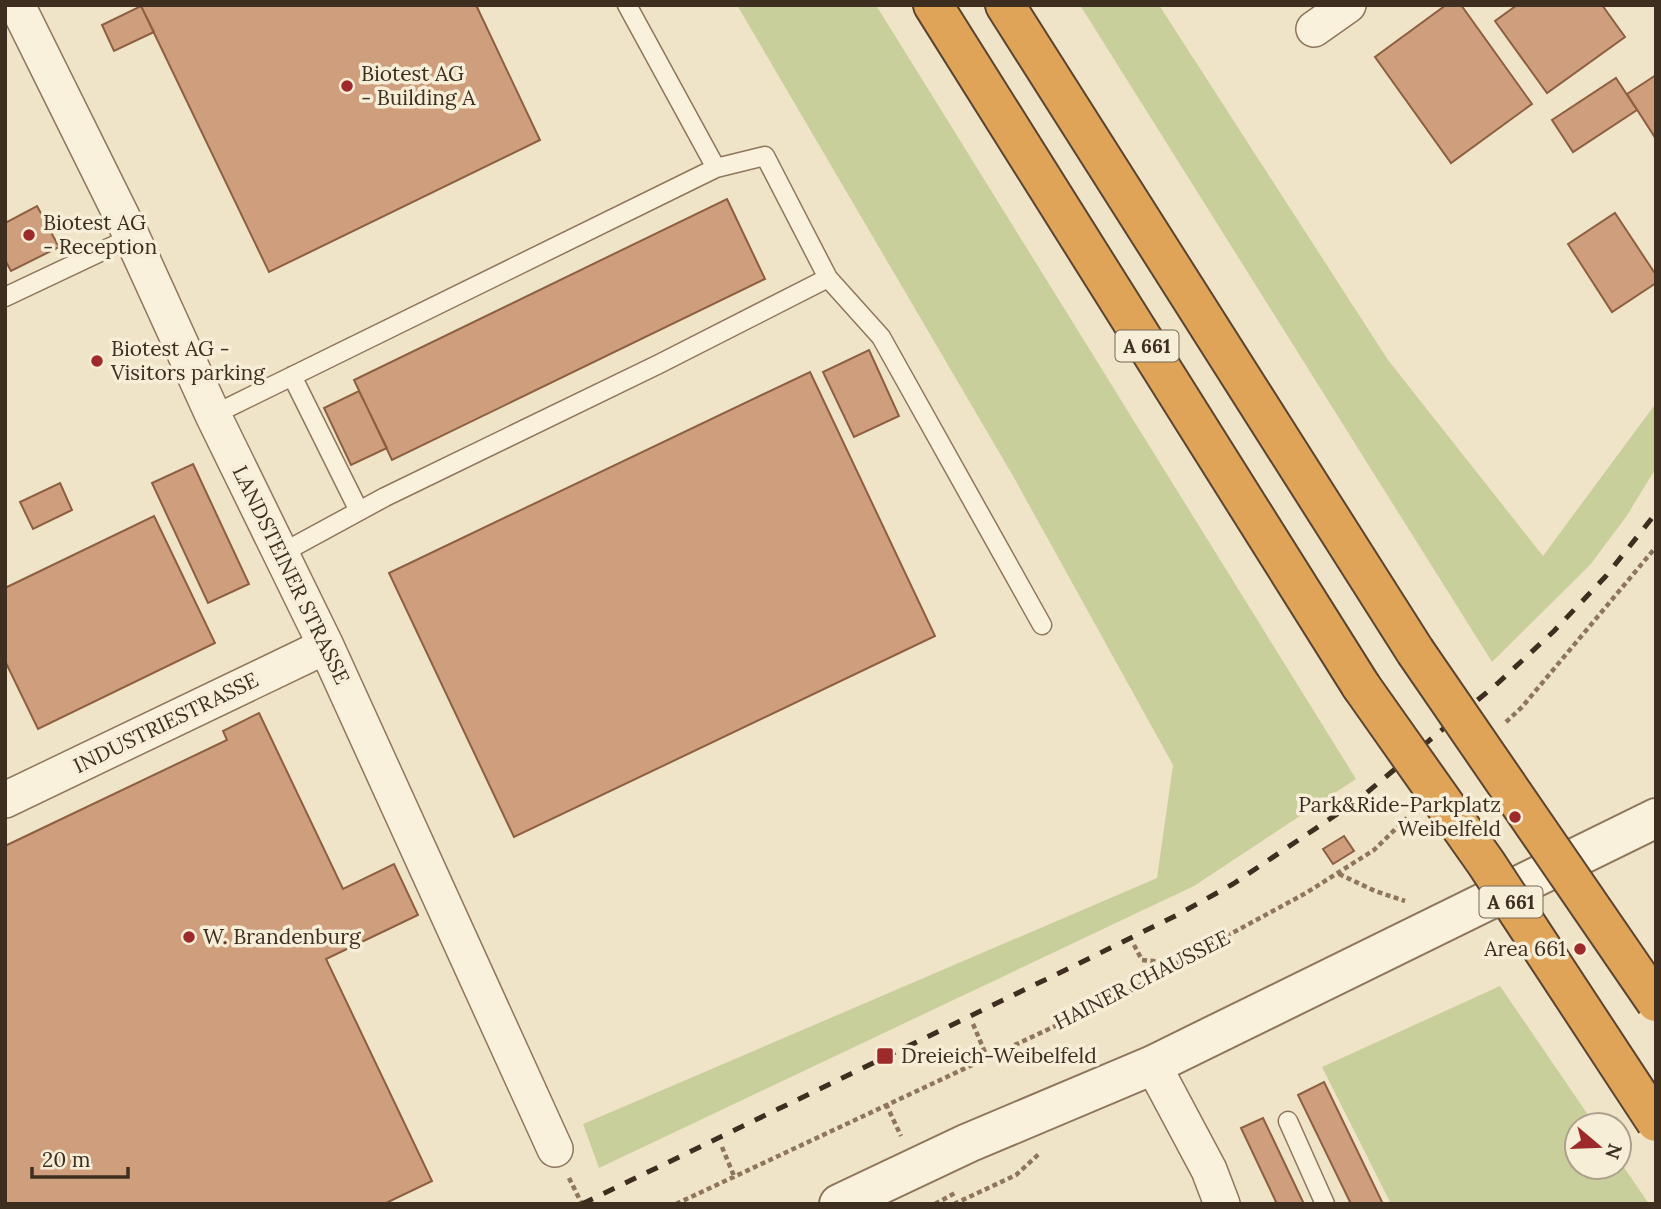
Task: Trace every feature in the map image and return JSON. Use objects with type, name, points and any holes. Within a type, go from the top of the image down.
[{"type":"highway","name":"A 661","points":[[933,5],[1362,686],[1486,863],[1656,1122]]},
{"type":"highway","name":"A 661","points":[[1005,5],[1415,651],[1656,1002]]},
{"type":"street","name":"LANDSTEINER STRASSE","points":[[17,5],[132,237],[213,415],[326,646],[555,1149]]},
{"type":"street","points":[[1314,29],[1348,5]]},
{"type":"street","name":"INDUSTRIESTRASSE","points":[[5,800],[326,646]]},
{"type":"street","points":[[839,1204],[968,1143],[1153,1065],[1656,818]]},
{"type":"street","points":[[1153,1065],[1209,1170],[1222,1204]]},
{"type":"lane","points":[[627,5],[716,168]]},
{"type":"lane","points":[[213,415],[716,168],[765,156],[828,278],[881,337],[1042,625]]},
{"type":"lane","points":[[5,297],[132,237]]},
{"type":"lane","points":[[282,553],[359,511],[828,278]]},
{"type":"lane","points":[[292,376],[359,511]]},
{"type":"lane","points":[[1288,1121],[1325,1204]]},
{"type":"path","points":[[1521,707],[1656,547]]},
{"type":"path","name":"HAINER CHAUSSEE","points":[[676,1204],[1132,990],[1306,893],[1374,850]]},
{"type":"path","points":[[1338,873],[1375,891],[1456,916]]},
{"type":"path","points":[[1134,945],[1142,960],[1177,963]]},
{"type":"path","points":[[973,1024],[986,1057]]},
{"type":"path","points":[[722,1147],[734,1176]]},
{"type":"path","points":[[935,1204],[955,1193]]},
{"type":"green space","points":[[737,5],[876,5],[1356,779],[1194,886],[599,1168],[583,1124],[1157,878],[1173,765],[1013,476]]},
{"type":"green space","points":[[1080,5],[1159,5],[1388,360],[1543,556],[1656,403],[1656,468],[1626,517],[1590,565],[1492,662]]},
{"type":"green space","points":[[1500,986],[1585,1111],[1563,1111],[1563,1181],[1633,1181],[1649,1204],[1391,1204],[1322,1067]]},
{"type":"building","name":"Biotest AG - Building A","points":[[476,5],[540,140],[269,272],[141,6]]},
{"type":"building","points":[[1446,5],[1461,5],[1532,104],[1451,163],[1375,57]]},
{"type":"building","points":[[1517,5],[1602,5],[1625,37],[1547,93],[1495,21]]},
{"type":"building","points":[[141,6],[154,32],[114,51],[102,25]]},
{"type":"building","points":[[1656,75],[1656,139],[1627,94]]},
{"type":"building","points":[[1616,78],[1637,110],[1573,152],[1552,120]]},
{"type":"building","points":[[727,199],[765,279],[392,460],[354,380]]},
{"type":"building","name":"Biotest AG - Reception","points":[[37,206],[59,247],[11,271],[5,260],[5,223]]},
{"type":"building","points":[[1615,213],[1656,275],[1656,283],[1612,312],[1568,244]]},
{"type":"building","points":[[869,350],[899,416],[854,437],[823,372]]},
{"type":"building","points":[[810,372],[935,636],[514,837],[389,573]]},
{"type":"building","points":[[359,391],[387,448],[351,465],[324,408]]},
{"type":"building","points":[[193,464],[249,584],[208,603],[152,483]]},
{"type":"building","points":[[60,483],[72,510],[33,529],[20,502]]},
{"type":"building","points":[[154,516],[215,643],[38,729],[5,661],[5,588]]},
{"type":"building","name":"W. Brandenburg","points":[[259,713],[343,889],[394,864],[418,915],[326,959],[432,1181],[384,1204],[5,1204],[5,846],[227,740],[223,731]]},
{"type":"building","points":[[1344,836],[1354,851],[1333,864],[1323,849]]},
{"type":"building","points":[[1324,1082],[1383,1204],[1351,1204],[1298,1095]]},
{"type":"building","points":[[1263,1118],[1304,1204],[1277,1204],[1241,1128]]},
{"type":"railway","points":[[582,1204],[1088,959],[1233,884],[1358,800],[1498,683],[1554,631],[1606,576],[1656,513]]},
{"type":"place","name":"Biotest AG - Building A","points":[[347,86]]},
{"type":"place","name":"Biotest AG - Reception","points":[[29,235]]},
{"type":"place","name":"Biotest AG - Visitors parking","points":[[97,361]]},
{"type":"place","name":"Park&Ride-Parkplatz Weibelfeld","points":[[1515,817]]},
{"type":"place","name":"W. Brandenburg","points":[[189,937]]},
{"type":"place","name":"Area 661","points":[[1580,949]]},
{"type":"place","name":"Dreieich-Weibelfeld","points":[[885,1056]]}]
